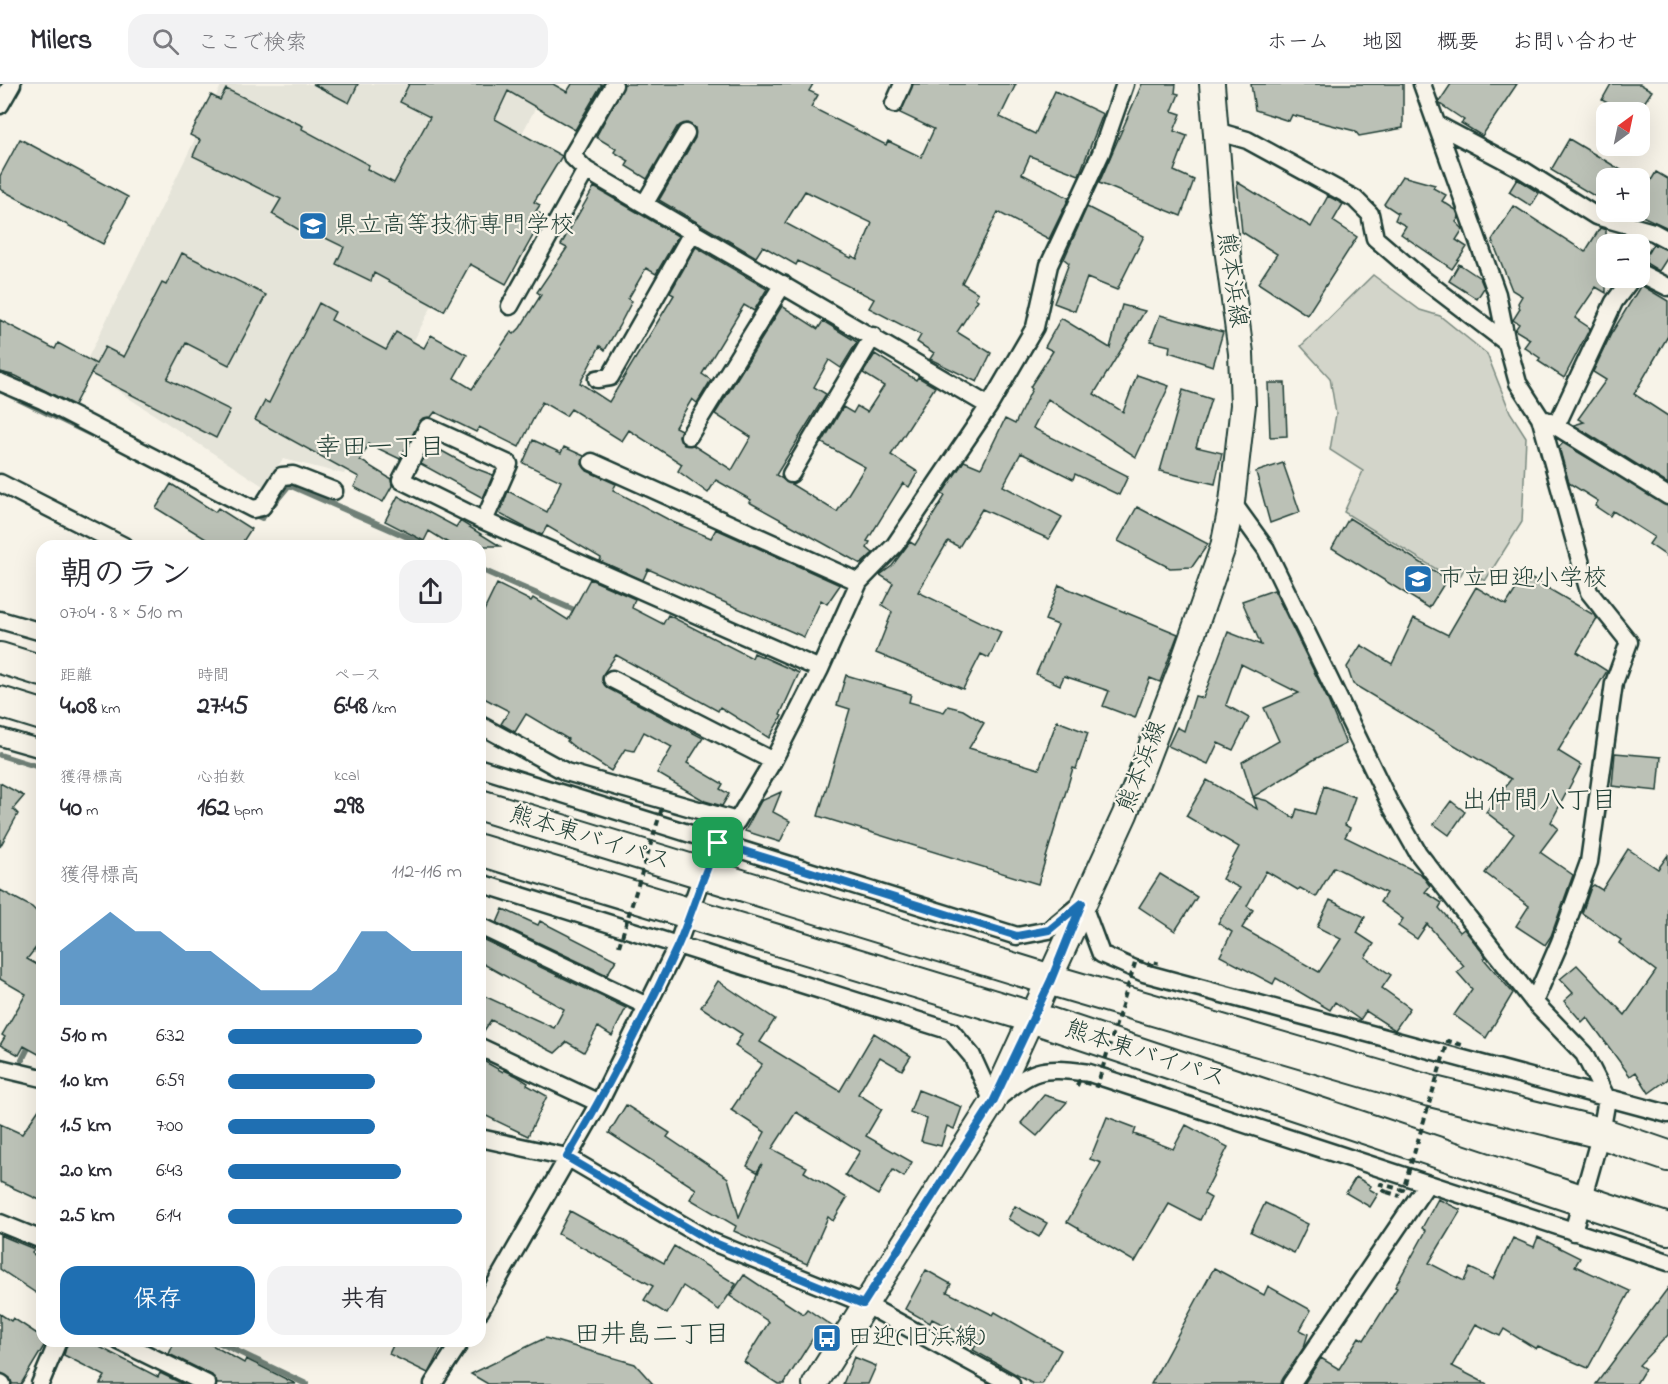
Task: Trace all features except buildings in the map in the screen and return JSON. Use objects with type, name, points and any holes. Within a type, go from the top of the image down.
[{"type":"highway","points":[[0,658],[36,669]]},
{"type":"highway","points":[[0,702],[36,713]]},
{"type":"highway","name":"熊本東バイパス","points":[[486,807],[1051,980],[1430,1091],[1602,1133],[1668,1156]]},
{"type":"highway","name":"熊本東バイパス","points":[[486,852],[1031,1017],[1668,1229]]},
{"type":"main road","name":"熊本浜線","points":[[815,1384],[863,1304],[993,1102],[1031,1017],[1051,980],[1082,903],[1125,814],[1180,671],[1222,547],[1232,502],[1243,405],[1241,353],[1222,210],[1212,84]]},
{"type":"street","points":[[894,104],[903,84]]},
{"type":"street","points":[[486,1300],[599,1103],[677,946],[690,915],[703,873],[718,843],[737,820],[773,761],[820,669],[859,582],[895,545],[988,406],[1035,327],[1049,265],[1101,153],[1125,84]]},
{"type":"street","points":[[1422,84],[1497,294],[1518,383],[1540,417],[1589,592],[1629,642],[1614,683],[1589,862],[1560,942],[1534,1002]]},
{"type":"street","points":[[614,85],[572,156],[586,170],[873,336],[988,406]]},
{"type":"street","points":[[1438,125],[1523,170],[1596,216],[1653,232],[1668,240]]},
{"type":"street","points":[[1216,131],[1246,140],[1355,199],[1370,214],[1375,238],[1418,275],[1507,343]]},
{"type":"street","points":[[645,203],[686,133]]},
{"type":"street","points":[[510,306],[586,170]]},
{"type":"street","points":[[597,379],[610,376],[623,356],[693,231]]},
{"type":"street","points":[[1650,278],[1668,287]]},
{"type":"street","points":[[689,436],[783,284]]},
{"type":"street","points":[[1557,424],[1614,302],[1624,288]]},
{"type":"street","points":[[791,474],[873,336]]},
{"type":"street","points":[[0,382],[42,400],[253,509],[262,507],[282,476],[293,475],[334,491]]},
{"type":"street","points":[[1540,417],[1557,424],[1668,496]]},
{"type":"street","points":[[484,521],[509,464],[428,427],[401,480],[484,521],[820,669]]},
{"type":"street","points":[[592,462],[859,582]]},
{"type":"street","points":[[0,483],[111,540]]},
{"type":"street","points":[[1232,502],[1266,549],[1389,802],[1418,853],[1534,1002],[1584,1054],[1607,1099],[1602,1133],[1573,1232]]},
{"type":"street","points":[[0,620],[36,630]]},
{"type":"street","points":[[612,679],[773,761]]},
{"type":"street","points":[[486,728],[566,772],[737,820]]},
{"type":"street","points":[[0,737],[36,747]]},
{"type":"street","points":[[486,770],[1017,936],[1049,930],[1082,903],[1101,954],[1144,973],[1668,1114]]},
{"type":"street","points":[[486,885],[951,1031],[972,1056],[993,1102],[1028,1074],[1054,1068],[1089,1072],[1668,1262]]},
{"type":"street","points":[[486,929],[647,1006]]},
{"type":"street","points":[[486,1050],[599,1103]]},
{"type":"street","points":[[0,1068],[36,1077]]},
{"type":"street","points":[[486,1139],[567,1157],[710,1241],[863,1304],[1011,1384]]},
{"type":"street","points":[[1291,1384],[1427,1184]]},
{"type":"street","points":[[0,1223],[36,1238]]},
{"type":"street","points":[[40,1384],[55,1347]]},
{"type":"street","points":[[131,1347],[207,1384]]},
{"type":"street","points":[[433,1384],[457,1347]]},
{"type":"path","points":[[619,946],[662,808]]},
{"type":"path","points":[[1077,1086],[1079,1081],[1097,1086],[1137,960],[1155,966],[1157,961]]},
{"type":"path","points":[[1401,1196],[1380,1189],[1381,1184],[1403,1190],[1448,1041],[1466,1046]]},
{"type":"shaded area","name":"県立高等技術専門学校","points":[[222,84],[548,84],[344,474],[283,459],[263,486],[83,368]]},
{"type":"shaded area","points":[[1373,275],[1420,310],[1440,316],[1487,354],[1510,412],[1526,437],[1522,522],[1485,581],[1464,569],[1457,582],[1344,512],[1363,471],[1330,450],[1336,414],[1330,378],[1301,346]]},
{"type":"waterway","points":[[6,393],[105,441]]},
{"type":"waterway","points":[[251,513],[262,518],[289,485],[414,540]]},
{"type":"waterway","points":[[486,572],[581,613]]},
{"type":"waterway","points":[[0,755],[36,766]]},
{"type":"waterway","points":[[28,949],[36,950]]},
{"type":"waterway","points":[[22,1060],[31,1042]]},
{"type":"waterway","points":[[229,1347],[306,1384]]},
{"type":"place","name":"県立高等技術専門学校","points":[[313,226]]},
{"type":"place","name":"市立田迎小学校","points":[[1418,579]]},
{"type":"place","name":"田迎(旧浜線)","points":[[827,1338]]},
{"type":"district","name":"幸田一丁目","points":[[380,449]]},
{"type":"district","name":"出仲間八丁目","points":[[1539,802]]},
{"type":"district","name":"田井島二丁目","points":[[652,1336]]},
{"type":"route","points":[[718,843],[1017,936],[1049,930],[1082,903],[1051,980],[1031,1017],[993,1102],[863,1304],[710,1241],[567,1157],[599,1103],[677,946],[690,915],[703,873],[718,843]]}]
